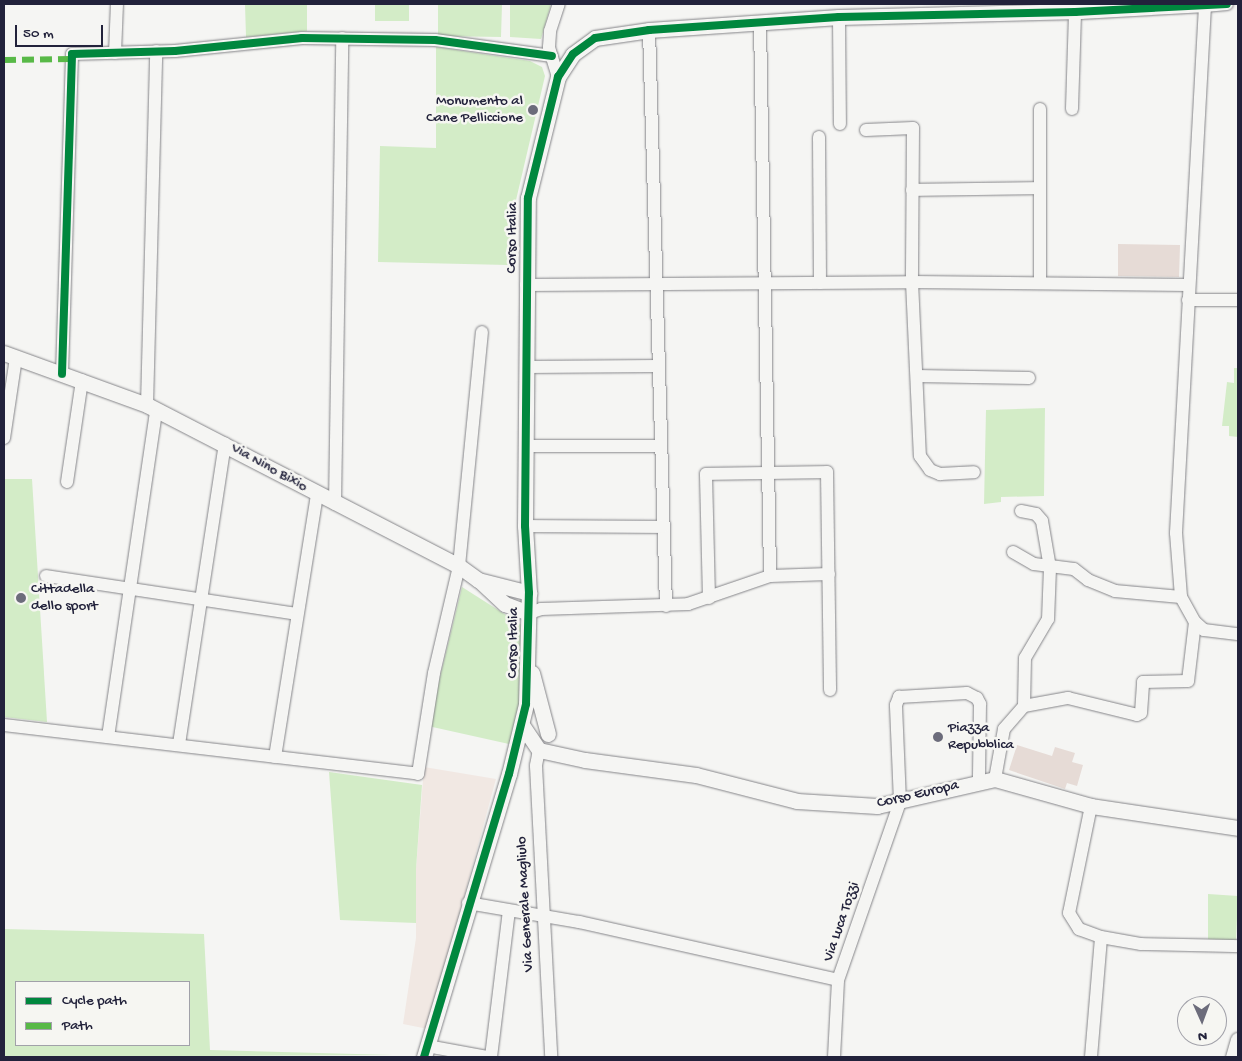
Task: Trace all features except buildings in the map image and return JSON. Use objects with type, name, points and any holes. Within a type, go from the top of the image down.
[{"type":"street","points":[[115,53],[117,4]]},
{"type":"street","points":[[1227,4],[1205,5],[1188,284],[1176,533],[1181,597],[1195,622],[1204,630],[1238,634]]},
{"type":"street","name":"Corso Italia","points":[[425,1052],[522,725],[529,664],[529,593],[525,526],[528,198],[558,77],[574,54],[595,38],[649,30],[839,17],[893,10],[1078,9],[1205,5]]},
{"type":"street","points":[[557,8],[550,31],[552,56],[558,77]]},
{"type":"street","points":[[1072,109],[1078,9]]},
{"type":"street","points":[[839,17],[840,124]]},
{"type":"street","points":[[760,23],[763,284],[770,472],[770,576]]},
{"type":"street","points":[[649,30],[666,606]]},
{"type":"street","points":[[62,374],[72,54],[156,51],[302,38],[342,38],[435,40],[552,56]]},
{"type":"street","points":[[336,504],[342,38]]},
{"type":"street","points":[[108,737],[151,407],[156,51]]},
{"type":"street","points":[[1040,109],[1040,283]]},
{"type":"street","points":[[866,130],[913,128],[912,282],[920,456],[930,470],[940,474],[974,472]]},
{"type":"street","points":[[819,137],[820,283]]},
{"type":"street","points":[[912,190],[1040,188]]},
{"type":"street","points":[[526,285],[912,282],[1188,284]]},
{"type":"street","points":[[1188,300],[1238,300]]},
{"type":"street","points":[[4,725],[108,737],[133,742],[179,744],[418,774],[434,673],[459,566],[482,332]]},
{"type":"street","points":[[4,438],[10,355]]},
{"type":"street","name":"Via Nino Bixio","points":[[10,355],[151,407],[459,566],[478,580],[529,593]]},
{"type":"street","points":[[526,367],[658,366]]},
{"type":"street","points":[[917,376],[1029,378]]},
{"type":"street","points":[[67,482],[82,380]]},
{"type":"street","points":[[179,744],[225,444]]},
{"type":"street","points":[[525,446],[661,446]]},
{"type":"street","points":[[709,598],[706,474],[827,472],[830,690]]},
{"type":"street","points":[[275,757],[317,494]]},
{"type":"street","points":[[1021,511],[1036,514],[1042,521],[1050,568],[1048,619],[1025,658],[1024,706]]},
{"type":"street","points":[[525,526],[663,527]]},
{"type":"street","points":[[1013,552],[1034,564],[1050,568],[1074,569],[1088,580],[1115,591],[1181,597]]},
{"type":"street","points":[[478,580],[505,604],[529,613],[541,609],[688,604],[770,576],[828,574]]},
{"type":"street","points":[[46,576],[297,614]]},
{"type":"street","points":[[995,779],[1004,729],[1024,706],[1068,698],[1137,715],[1141,713],[1143,682],[1188,681],[1195,622]]},
{"type":"street","points":[[529,664],[548,734],[561,755]]},
{"type":"street","points":[[900,802],[896,705],[901,695],[967,693],[977,698],[980,704],[979,780]]},
{"type":"street","points":[[522,725],[536,726],[548,734]]},
{"type":"street","points":[[522,725],[539,750]]},
{"type":"street","points":[[512,763],[539,750],[561,755]]},
{"type":"street","name":"Via Generale Magliulo","points":[[539,750],[536,766],[551,1057]]},
{"type":"street","name":"Corso Europa","points":[[561,755],[696,775],[797,801],[877,806],[900,802],[979,780],[995,779],[1091,806],[1238,828]]},
{"type":"street","name":"Via Luca Tozzi","points":[[834,1057],[838,980],[900,802]]},
{"type":"street","points":[[1091,806],[1069,913],[1079,929],[1101,937],[1141,944],[1238,946]]},
{"type":"street","points":[[468,903],[543,916],[838,980]]},
{"type":"street","points":[[491,1057],[508,911]]},
{"type":"street","points":[[1091,1057],[1101,937]]},
{"type":"street","points":[[1233,1057],[1238,1040]]},
{"type":"street","points":[[425,1052],[487,1057]]},
{"type":"shaded area","points":[[424,767],[496,779],[428,1029],[403,1024],[416,938],[416,869]]},
{"type":"green space","points":[[245,4],[307,4],[307,31],[246,37]]},
{"type":"green space","points":[[375,4],[409,4],[409,21],[375,21]]},
{"type":"green space","points":[[438,4],[502,4],[501,37],[438,36]]},
{"type":"green space","points":[[510,4],[551,4],[541,39],[510,37]]},
{"type":"green space","points":[[436,47],[530,61],[542,67],[545,76],[513,213],[508,265],[378,262],[380,146],[436,148]]},
{"type":"green space","points":[[1234,368],[1238,368],[1238,437],[1229,436],[1229,426],[1222,426],[1227,382],[1234,383]]},
{"type":"green space","points":[[1045,408],[1044,496],[1001,497],[1001,502],[984,504],[986,410]]},
{"type":"green space","name":"Cittadella dello sport","points":[[4,479],[32,479],[47,722],[4,717]]},
{"type":"green space","points":[[462,587],[525,627],[521,703],[509,744],[428,726]]},
{"type":"green space","points":[[329,772],[422,785],[416,869],[416,923],[340,920]]},
{"type":"green space","points":[[1208,894],[1238,896],[1236,940],[1208,940]]},
{"type":"green space","points":[[4,929],[204,934],[210,1050],[393,1055],[4,1057]]},
{"type":"marked path","points":[[4,60],[72,59]]},
{"type":"cycle path","points":[[424,1057],[509,774],[526,704],[529,593],[525,526],[528,198],[558,77],[573,54],[595,38],[649,30],[839,17],[1075,12],[1227,4]]},
{"type":"cycle path","points":[[62,374],[72,54],[175,51],[302,38],[435,40],[552,56]]},
{"type":"place","name":"Monumento al Cane Pelliccione","points":[[533,110]]},
{"type":"place","name":"Cittadella dello sport","points":[[21,598]]},
{"type":"place","name":"Piazza Repubblica","points":[[938,737]]}]
